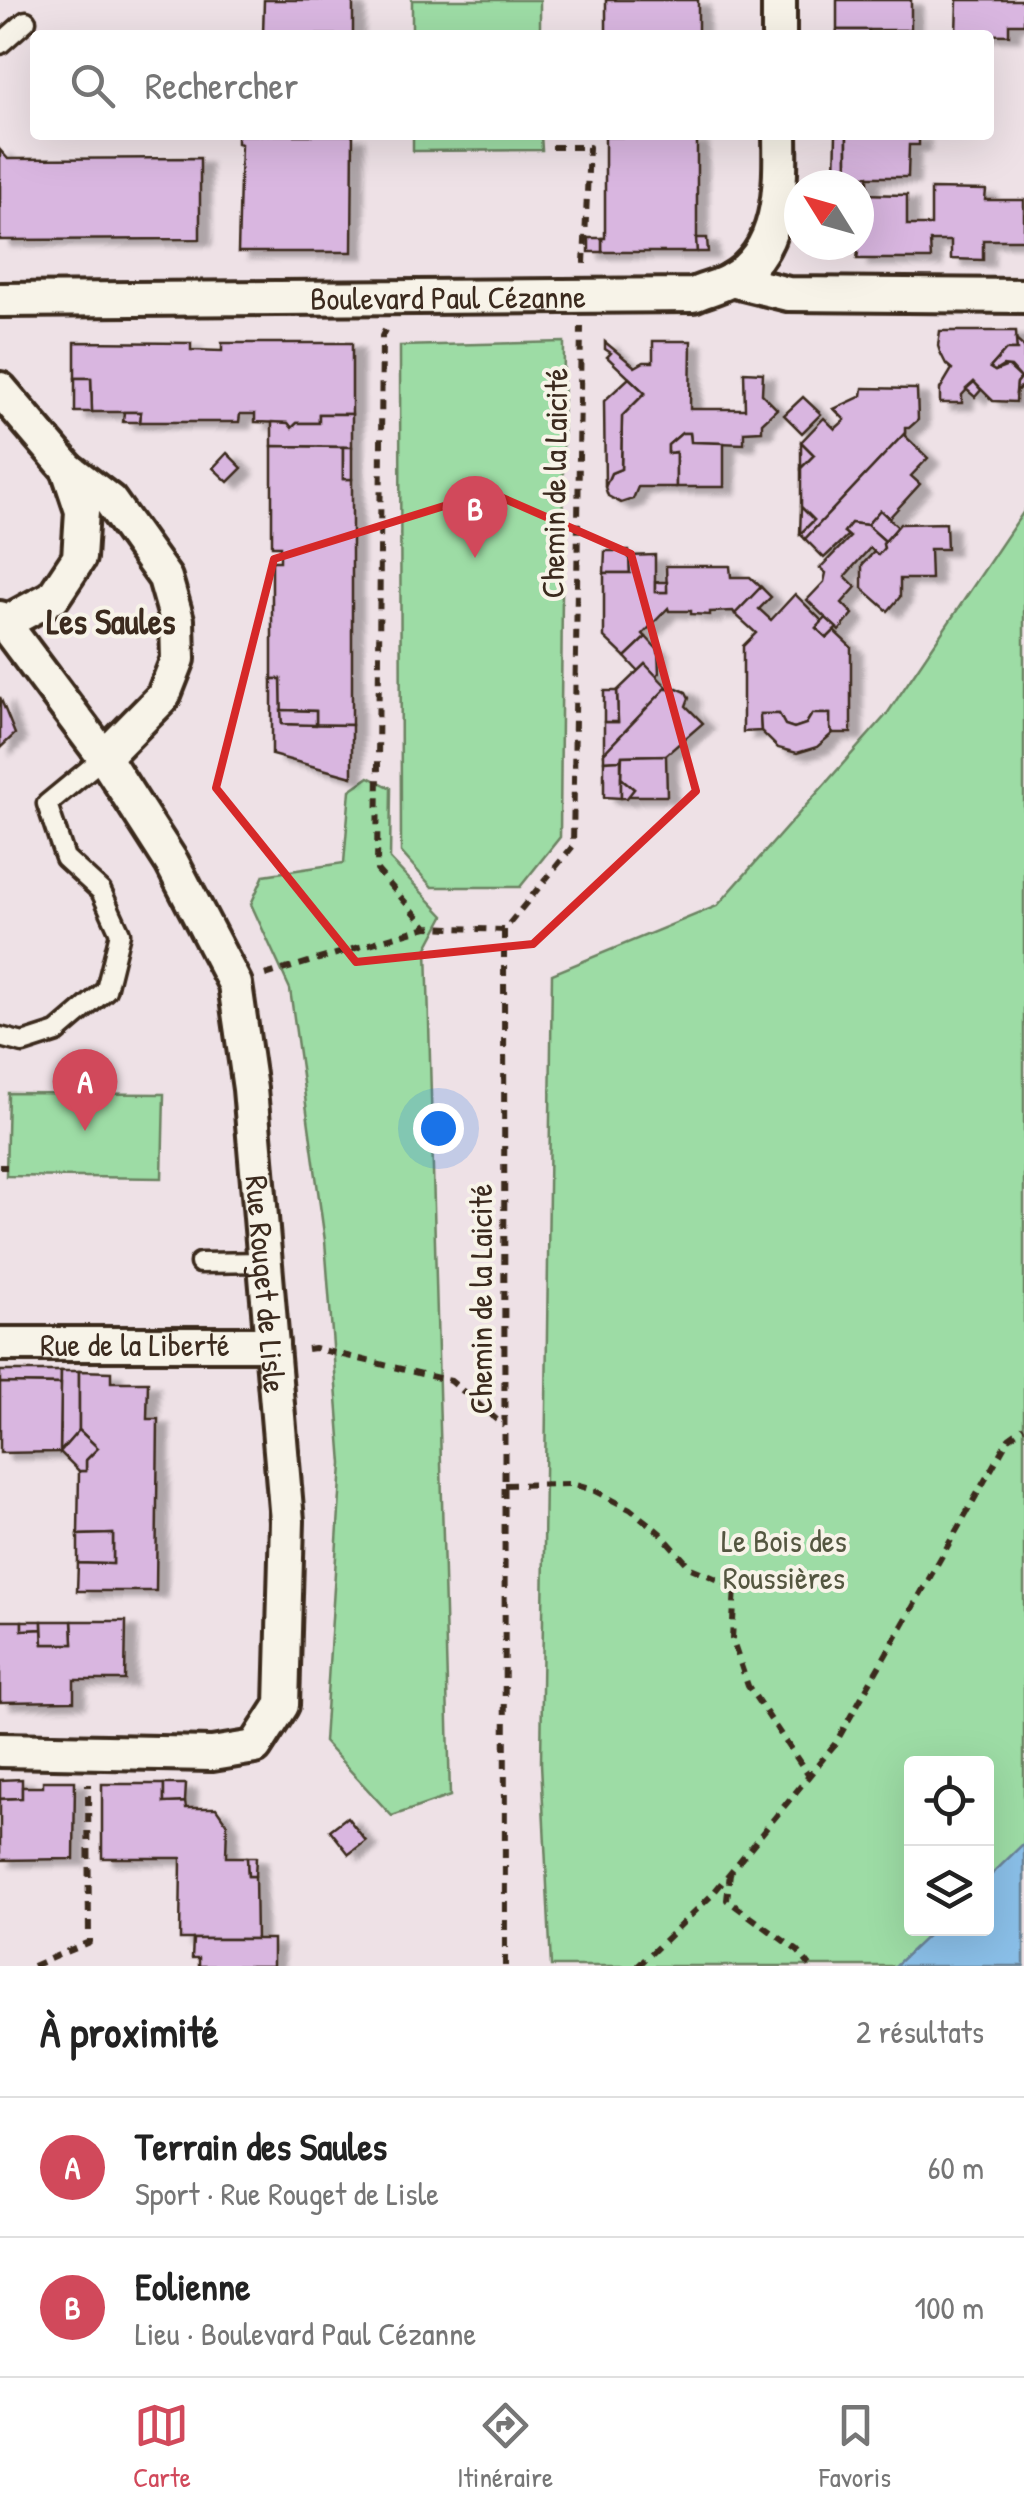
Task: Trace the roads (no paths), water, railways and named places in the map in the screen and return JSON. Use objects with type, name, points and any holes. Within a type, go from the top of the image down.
[{"type":"street","points":[[778,0],[779,30]]},
{"type":"street","points":[[731,280],[760,252],[774,223],[781,187],[780,140]]},
{"type":"street","points":[[731,280],[788,294],[1024,296]]},
{"type":"street","name":"Boulevard Paul Cézanne","points":[[0,300],[692,295],[731,280]]},
{"type":"street","points":[[0,389],[68,469],[110,501],[165,578],[177,620],[178,658],[162,696],[104,757]]},
{"type":"street","points":[[3,620],[53,597],[79,558],[82,511],[68,469]]},
{"type":"street","name":"Rue Rouget de Lisle","points":[[0,1750],[212,1754],[255,1748],[282,1705],[287,1521],[250,1089],[235,984],[172,863],[104,757],[3,620]]},
{"type":"street","name":"Rue de la Liberté","points":[[0,1344],[273,1351]]},
{"type":"lane","points":[[0,44],[26,21]]},
{"type":"lane","points":[[0,1037],[23,1044],[57,1032],[106,990],[120,933],[101,892],[65,858],[47,804],[104,757]]},
{"type":"lane","points":[[200,1263],[265,1262]]},
{"type":"water","points":[[1024,1843],[1024,1966],[895,1966],[927,1936],[994,1936],[994,1872]]},
{"type":"place","name":"Eolienne","points":[[475,558]]},
{"type":"place","name":"Terrain des Saules","points":[[85,1131]]},
{"type":"district","name":"Les Saules","points":[[111,621]]},
{"type":"park label","name":"Le Bois des Roussières","points":[[784,1558]]}]
